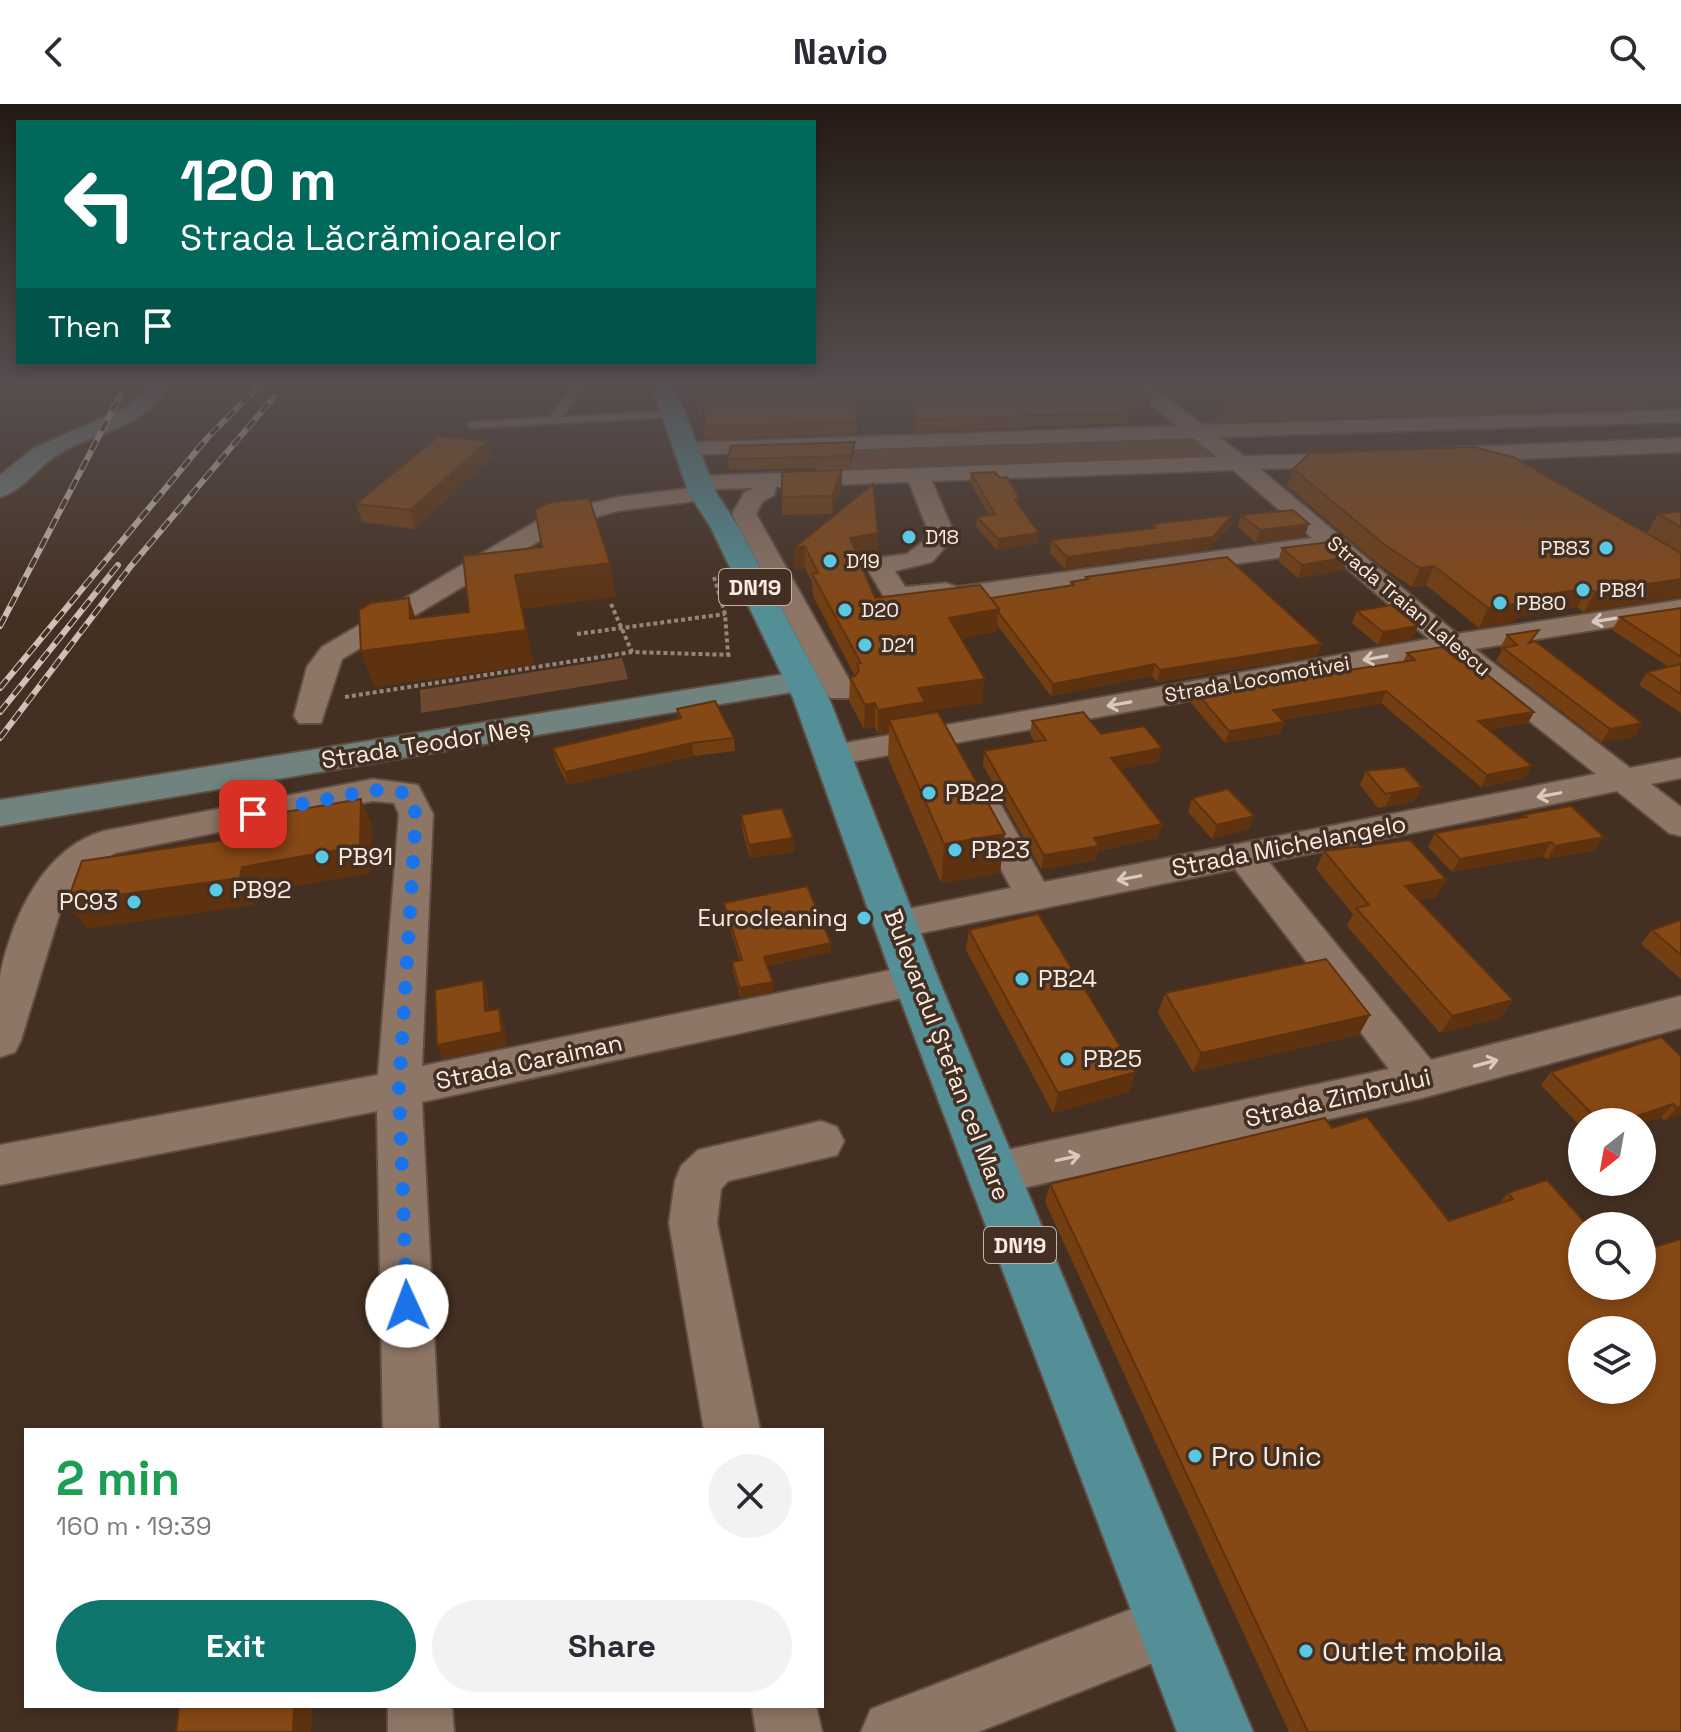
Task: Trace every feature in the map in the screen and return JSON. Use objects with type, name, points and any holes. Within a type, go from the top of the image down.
[{"type":"main road","points":[[0,489],[16,462]]},
{"type":"main road","points":[[0,504],[17,462]]},
{"type":"main road","name":"Bulevardul Ștefan cel Mare","points":[[690,462],[804,681],[916,980],[1215,1732]]},
{"type":"main road","name":"Strada Teodor Neș","points":[[0,813],[804,681]]},
{"type":"street","points":[[815,462],[817,479]]},
{"type":"street","name":"Strada Traian Lalescu","points":[[1238,462],[1451,644],[1681,825]]},
{"type":"street","points":[[312,709],[322,667],[332,653],[564,515],[701,488],[772,486],[817,479],[1292,462]]},
{"type":"street","points":[[1505,462],[1526,475]]},
{"type":"street","points":[[919,476],[929,509],[943,536],[933,553],[921,559],[878,565],[897,596],[946,591]]},
{"type":"street","points":[[724,526],[731,506],[772,486]]},
{"type":"street","points":[[772,486],[752,498],[744,514],[841,692]]},
{"type":"street","points":[[921,559],[950,596],[1334,542]]},
{"type":"street","name":"Strada Locomotivei","points":[[834,755],[1451,644],[1681,608]]},
{"type":"street","points":[[947,735],[1034,896]]},
{"type":"street","name":"Strada Michelangelo","points":[[897,924],[1681,768]]},
{"type":"street","points":[[0,1040],[45,898],[71,865],[104,843],[373,790],[406,793],[416,814],[399,1089],[411,1428]]},
{"type":"street","points":[[1244,855],[1422,1080]]},
{"type":"street","name":"Strada Caraiman","points":[[0,1165],[399,1089],[916,980]]},
{"type":"street","name":"Strada Zimbrului","points":[[992,1174],[1422,1080],[1681,1012]]},
{"type":"street","points":[[732,1428],[693,1223],[698,1181],[714,1164],[821,1141]]},
{"type":"street","points":[[894,1732],[1171,1625]]},
{"type":"street","points":[[420,1708],[421,1732]]},
{"type":"street","points":[[784,1708],[789,1732]]},
{"type":"path","points":[[611,604],[632,652]]},
{"type":"path","points":[[577,634],[725,614]]},
{"type":"path","points":[[312,709],[632,652],[733,655]]},
{"type":"shaded area","points":[[815,462],[1241,464],[817,479]]},
{"type":"shaded area","points":[[622,658],[628,679],[421,713],[420,690]]},
{"type":"building","points":[[407,462],[464,462],[410,510],[356,504]]},
{"type":"building","points":[[1300,462],[1522,462],[1681,553],[1681,579],[1595,592],[1588,588],[1517,599],[1524,603],[1488,608],[1434,566],[1420,568],[1385,545],[1293,469]]},
{"type":"building","points":[[842,470],[832,496],[782,497],[782,472]]},
{"type":"building","points":[[995,472],[1000,478],[1007,477],[1019,497],[1015,500],[1039,533],[998,539],[977,517],[995,514],[971,473]]},
{"type":"building","points":[[873,484],[878,533],[850,538],[875,598],[980,585],[999,609],[949,618],[985,679],[918,688],[925,702],[878,710],[875,703],[865,705],[850,677],[855,676],[859,670],[857,664],[861,663],[812,574],[818,573],[805,546],[794,548]]},
{"type":"building","points":[[589,498],[610,563],[515,575],[526,630],[361,651],[359,610],[371,603],[409,598],[410,619],[469,612],[463,556],[542,547],[535,510],[548,503]]},
{"type":"building","points":[[1293,510],[1309,524],[1260,530],[1241,515]]},
{"type":"building","points":[[1681,511],[1681,527],[1658,514]]},
{"type":"building","points":[[1232,515],[1213,537],[1067,557],[1051,540],[1156,528],[1152,524]]},
{"type":"building","points":[[1330,542],[1348,557],[1302,565],[1282,548]]},
{"type":"building","points":[[1227,557],[1322,644],[1160,670],[1155,664],[1053,684],[991,598],[1074,585],[1071,582],[1088,579],[1086,577]]},
{"type":"building","points":[[1391,605],[1418,626],[1383,632],[1357,611]]},
{"type":"building","points":[[1681,608],[1681,657],[1620,617]]},
{"type":"building","points":[[1539,630],[1529,643],[1535,641],[1642,723],[1610,729],[1503,648],[1517,645],[1507,635]]},
{"type":"building","points":[[1442,647],[1457,659],[1465,657],[1534,712],[1478,721],[1532,766],[1487,775],[1386,691],[1273,710],[1284,722],[1229,731],[1195,691],[1344,665],[1349,670],[1415,660],[1407,653]]},
{"type":"building","points":[[1681,664],[1681,694],[1647,672]]},
{"type":"building","points":[[715,701],[734,738],[692,743],[565,772],[553,748],[681,718],[677,709]]},
{"type":"building","points":[[938,712],[1005,834],[944,844],[889,720]]},
{"type":"building","points":[[1083,712],[1101,734],[1144,726],[1162,748],[1111,758],[1162,824],[1094,838],[1099,846],[1044,855],[984,751],[1046,740],[1032,721]]},
{"type":"building","points":[[1404,767],[1422,787],[1385,794],[1366,771]]},
{"type":"building","points":[[1228,789],[1254,816],[1217,825],[1192,798]]},
{"type":"building","points":[[361,799],[360,846],[242,867],[240,878],[67,902],[82,861],[258,835],[261,816]]},
{"type":"building","points":[[1571,806],[1604,837],[1555,846],[1551,842],[1460,859],[1435,833],[1526,817],[1523,815]]},
{"type":"building","points":[[782,808],[793,838],[749,845],[741,815]]},
{"type":"building","points":[[1410,840],[1446,879],[1405,886],[1513,1000],[1452,1016],[1356,908],[1369,905],[1324,851]]},
{"type":"building","points":[[807,886],[831,943],[764,957],[773,982],[740,988],[732,962],[742,960],[724,903]]},
{"type":"building","points":[[1038,914],[1136,1072],[1058,1093],[969,930]]},
{"type":"building","points":[[1681,920],[1681,955],[1652,930]]},
{"type":"building","points":[[1326,959],[1370,1015],[1201,1053],[1165,993]]},
{"type":"building","points":[[483,980],[485,1011],[499,1009],[502,1032],[437,1045],[435,990]]},
{"type":"building","points":[[1661,1037],[1681,1056],[1681,1106],[1677,1108],[1673,1104],[1656,1110],[1586,1108],[1551,1072]]},
{"type":"building","points":[[1367,1117],[1449,1221],[1513,1199],[1508,1193],[1547,1180],[1576,1212],[1568,1212],[1568,1300],[1656,1300],[1656,1247],[1681,1239],[1681,1732],[1308,1732],[1050,1184],[1325,1118],[1332,1128]]},
{"type":"building","points":[[179,1708],[294,1708],[293,1732],[176,1732]]},
{"type":"railway","points":[[0,626],[85,462]]},
{"type":"railway","points":[[0,688],[187,462]]},
{"type":"railway","points":[[0,738],[131,566],[219,462]]},
{"type":"railway","points":[[0,712],[118,565]]},
{"type":"place","name":"D18","points":[[909,537]]},
{"type":"place","name":"PB83","points":[[1606,548]]},
{"type":"place","name":"D19","points":[[830,561]]},
{"type":"place","name":"PB81","points":[[1583,590]]},
{"type":"place","name":"PB80","points":[[1500,603]]},
{"type":"place","name":"D20","points":[[845,610]]},
{"type":"place","name":"D21","points":[[865,645]]},
{"type":"place","name":"PB22","points":[[929,793]]},
{"type":"place","name":"PB23","points":[[955,850]]},
{"type":"place","name":"PB91","points":[[322,857]]},
{"type":"place","name":"PB92","points":[[216,890]]},
{"type":"place","name":"PC93","points":[[134,902]]},
{"type":"place","name":"Eurocleaning","points":[[864,918]]},
{"type":"place","name":"PB24","points":[[1022,979]]},
{"type":"place","name":"PB25","points":[[1067,1059]]},
{"type":"place","name":"Pro Unic","points":[[1195,1456]]},
{"type":"place","name":"Outlet mobila","points":[[1306,1651]]},
{"type":"route","points":[[253,814],[373,790],[406,793],[416,814],[399,1089],[407,1306]]}]
